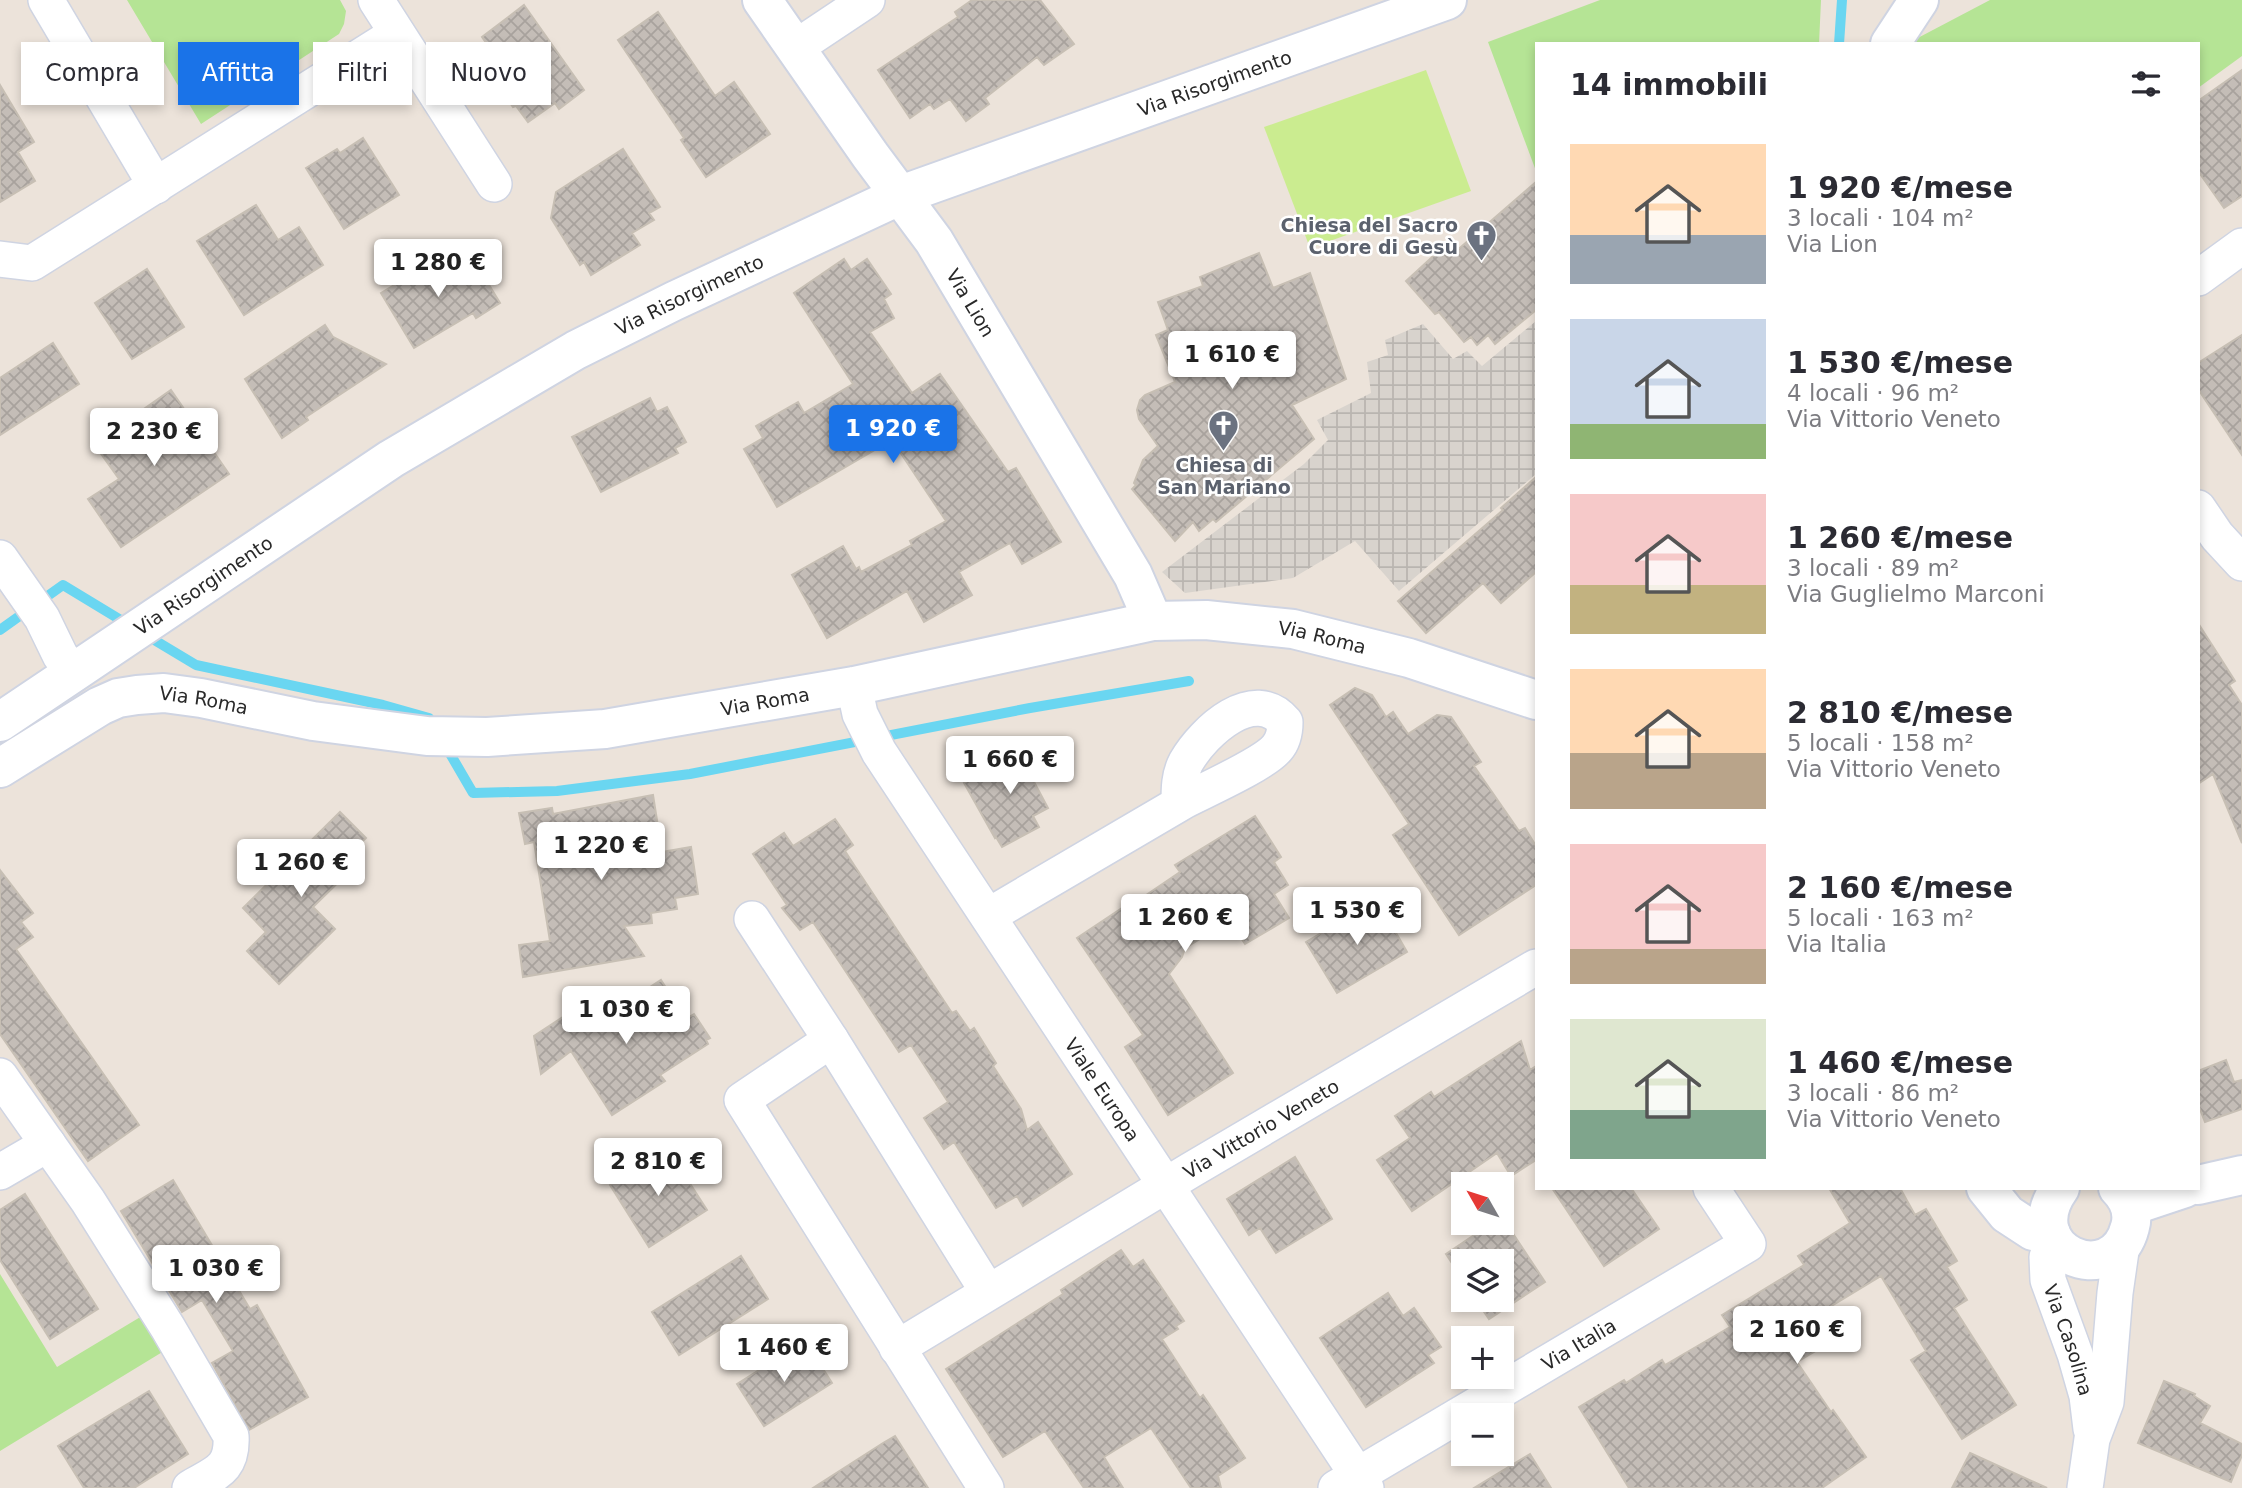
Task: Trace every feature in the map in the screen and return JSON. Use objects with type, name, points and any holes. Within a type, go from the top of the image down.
[{"type":"street","points":[[46,0],[156,186]]},
{"type":"street","points":[[376,0],[494,184]]},
{"type":"street","name":"Via Lion","points":[[762,0],[870,155],[934,241],[1133,575],[1153,621]]},
{"type":"street","points":[[795,48],[867,0]]},
{"type":"street","name":"Via Risorgimento","points":[[0,722],[391,459],[576,350],[901,195],[1447,0]]},
{"type":"street","points":[[1891,42],[1919,0]]},
{"type":"street","points":[[0,258],[32,262],[396,34]]},
{"type":"street","points":[[2200,277],[2242,246]]},
{"type":"street","points":[[2200,511],[2217,536],[2242,563]]},
{"type":"street","points":[[7,568],[42,618],[60,655],[73,674]]},
{"type":"street","name":"Via Roma","points":[[0,768],[100,706],[118,698],[136,695],[164,693],[201,698],[313,721],[427,736],[487,737],[605,729],[857,700],[1153,621],[1206,620],[1293,629],[1409,658],[1535,700]]},
{"type":"street","name":"Viale Europa","points":[[857,700],[879,752],[1167,1184],[1353,1484]]},
{"type":"street","points":[[988,916],[1179,804]]},
{"type":"street","points":[[752,919],[988,1292]]},
{"type":"street","name":"Via Vittorio Veneto","points":[[897,1348],[1167,1184],[1535,968]]},
{"type":"street","points":[[831,1040],[742,1100],[986,1488]]},
{"type":"street","points":[[0,1076],[88,1201],[231,1437],[232,1453],[220,1470],[190,1488]]},
{"type":"street","points":[[0,1172],[48,1144]]},
{"type":"street","points":[[2200,1185],[2242,1175]]},
{"type":"street","name":"Via Italia","points":[[1353,1484],[1748,1244],[1712,1190]]},
{"type":"street","points":[[1988,1190],[2007,1214],[2033,1231],[2052,1238]]},
{"type":"street","points":[[2059,1190],[2051,1201],[2047,1215],[2052,1238],[2065,1254],[2079,1260],[2093,1261],[2107,1257],[2128,1236],[2132,1222],[2124,1197],[2171,1190]]},
{"type":"street","name":"Via Casolina","points":[[2052,1238],[2047,1257],[2048,1280],[2087,1395],[2092,1439]]},
{"type":"street","name":"Via Casolina","points":[[2085,1488],[2092,1439],[2105,1402],[2122,1244]]},
{"type":"green space","points":[[127,0],[340,0],[346,11],[339,34],[327,42],[313,42],[313,51],[299,60],[299,42],[178,42],[178,85],[164,62],[164,42],[152,42]]},
{"type":"green space","points":[[1600,0],[1821,0],[1819,42],[1535,42],[1535,168],[1488,42]]},
{"type":"green space","points":[[1990,0],[2242,0],[2242,56],[2200,87],[2200,42],[1912,41]]},
{"type":"green space","points":[[1426,70],[1471,191],[1310,248],[1264,127]]},
{"type":"green space","points":[[190,105],[230,105],[201,124]]},
{"type":"green space","points":[[0,1274],[57,1367],[142,1316],[164,1351],[0,1451]]},
{"type":"shaded area","points":[[1535,322],[1535,475],[1399,591],[1355,541],[1293,578],[1185,593],[1162,572],[1304,464],[1328,440],[1317,420],[1371,393],[1367,362],[1388,355],[1385,340],[1423,324],[1453,359],[1467,351],[1482,366]]},
{"type":"building","points":[[972,0],[1040,0],[1074,44],[1044,65],[1037,57],[985,98],[989,104],[966,121],[950,99],[934,109],[930,104],[910,118],[878,70],[958,17],[955,12]]},
{"type":"building","points":[[524,5],[550,42],[485,42],[482,37]]},
{"type":"building","points":[[658,12],[715,96],[734,82],[770,134],[706,177],[681,140],[684,138],[618,40]]},
{"type":"building","points":[[551,43],[584,90],[559,109],[555,103],[528,122],[516,106],[512,105],[551,105]]},
{"type":"building","points":[[2242,70],[2242,196],[2224,208],[2200,174],[2200,100]]},
{"type":"building","points":[[0,85],[34,142],[18,152],[35,181],[0,202]]},
{"type":"building","points":[[363,138],[399,195],[344,229],[306,168],[337,149],[340,153]]},
{"type":"building","points":[[623,149],[660,207],[649,213],[654,220],[632,233],[640,245],[591,275],[584,262],[580,265],[551,218],[556,192]]},
{"type":"building","name":"Chiesa del Sacro Cuore di Gesù","points":[[1535,183],[1535,311],[1495,344],[1488,335],[1477,345],[1471,337],[1464,342],[1439,312],[1435,314],[1406,281],[1442,248],[1445,252],[1450,248],[1454,253]]},
{"type":"building","points":[[256,205],[278,240],[299,227],[323,265],[244,315],[197,241]]},
{"type":"building","points":[[447,253],[459,273],[468,267],[475,279],[483,275],[500,303],[476,318],[473,313],[414,348],[381,293]]},
{"type":"building","points":[[1259,253],[1273,288],[1310,273],[1346,379],[1292,405],[1314,439],[1216,522],[1213,519],[1199,531],[1193,522],[1175,541],[1132,489],[1136,485],[1134,483],[1143,460],[1158,446],[1139,419],[1137,410],[1140,400],[1145,395],[1175,382],[1156,335],[1168,330],[1158,302],[1203,286],[1200,277]]},
{"type":"building","points":[[844,259],[851,270],[867,259],[891,294],[884,299],[894,318],[870,332],[912,393],[940,374],[1008,472],[1016,468],[1061,542],[1022,564],[1010,543],[959,572],[972,595],[924,622],[907,591],[827,638],[792,575],[843,546],[856,569],[859,567],[861,572],[912,545],[910,541],[946,521],[892,440],[777,507],[744,449],[763,438],[756,426],[798,402],[804,413],[853,384],[794,293]]},
{"type":"building","points":[[147,269],[184,327],[132,359],[95,303]]},
{"type":"building","points":[[325,325],[333,337],[386,364],[306,417],[308,420],[282,438],[245,379]]},
{"type":"building","points":[[2242,335],[2242,455],[2200,392],[2200,362]]},
{"type":"building","points":[[53,343],[79,384],[0,435],[0,378]]},
{"type":"building","points":[[171,390],[229,474],[121,547],[88,499],[119,479],[94,444]]},
{"type":"building","points":[[650,398],[657,412],[667,407],[686,442],[675,448],[678,453],[601,492],[572,437]]},
{"type":"building","points":[[1535,478],[1535,573],[1501,603],[1483,583],[1426,633],[1398,601],[1503,510],[1501,508]]},
{"type":"building","points":[[2200,626],[2235,681],[2229,685],[2242,705],[2242,843],[2213,774],[2200,783]]},
{"type":"building","points":[[1355,688],[1372,695],[1386,717],[1393,712],[1408,734],[1437,715],[1451,717],[1481,762],[1474,766],[1519,831],[1525,828],[1535,844],[1535,886],[1459,935],[1393,835],[1409,824],[1330,705]]},
{"type":"building","points":[[1035,748],[1048,772],[1033,780],[1048,808],[1033,816],[1039,827],[1002,847],[964,783],[1017,753],[1020,757]]},
{"type":"building","points":[[653,795],[662,852],[691,847],[698,894],[675,898],[677,909],[651,913],[652,923],[624,926],[644,956],[523,977],[519,945],[550,941],[534,842],[525,844],[519,813],[552,808],[553,814]]},
{"type":"building","points":[[340,812],[366,838],[345,858],[354,867],[313,907],[335,929],[279,984],[247,951],[266,932],[243,908]]},
{"type":"building","points":[[1255,816],[1281,857],[1274,862],[1288,885],[1274,894],[1289,918],[1245,944],[1230,921],[1185,948],[1182,957],[1169,974],[1233,1073],[1168,1115],[1125,1047],[1143,1035],[1077,938],[1180,872],[1175,865]]},
{"type":"building","points":[[835,819],[853,845],[845,851],[854,865],[952,1013],[956,1011],[970,1031],[974,1028],[996,1063],[993,1066],[1021,1109],[1027,1130],[1038,1122],[1072,1174],[1023,1206],[1017,1196],[996,1208],[954,1142],[944,1149],[924,1118],[948,1102],[911,1045],[899,1052],[813,922],[800,930],[782,908],[787,905],[753,854],[784,833],[793,846]]},
{"type":"building","points":[[0,870],[33,913],[21,922],[33,937],[16,949],[139,1125],[88,1161],[0,1034]]},
{"type":"building","points":[[1377,900],[1407,952],[1337,993],[1306,942]]},
{"type":"building","points":[[661,980],[686,1019],[694,1014],[710,1038],[706,1040],[708,1044],[660,1075],[665,1081],[612,1115],[571,1051],[541,1074],[534,1036],[572,1011],[584,1030]]},
{"type":"building","points":[[1521,1041],[1530,1070],[1535,1067],[1535,1161],[1514,1174],[1509,1172],[1497,1153],[1469,1172],[1451,1172],[1451,1184],[1412,1211],[1377,1160],[1410,1138],[1395,1116],[1431,1092],[1434,1097]]},
{"type":"building","points":[[2226,1060],[2234,1082],[2242,1080],[2242,1109],[2205,1122],[2200,1109],[2200,1070]]},
{"type":"building","points":[[667,1148],[707,1210],[649,1247],[610,1185]]},
{"type":"building","points":[[1295,1157],[1332,1219],[1276,1253],[1260,1228],[1249,1235],[1227,1199]]},
{"type":"building","points":[[173,1180],[250,1309],[257,1305],[308,1397],[249,1430],[212,1363],[233,1351],[202,1300],[182,1312],[121,1211]]},
{"type":"building","points":[[1553,1190],[1632,1190],[1659,1229],[1604,1266]]},
{"type":"building","points":[[1830,1190],[1901,1190],[1915,1215],[1926,1209],[1957,1261],[1947,1267],[1967,1300],[1954,1308],[2016,1405],[1962,1439],[1911,1360],[1926,1351],[1881,1276],[1820,1313],[1836,1339],[1797,1362],[1866,1457],[1822,1488],[1629,1488],[1579,1407],[1624,1380],[1626,1383],[1662,1360],[1665,1365],[1730,1327],[1722,1315],[1804,1265],[1798,1256],[1850,1223]]},
{"type":"building","points":[[25,1194],[98,1309],[50,1339],[0,1260],[0,1210]]},
{"type":"building","points":[[1514,1235],[1545,1282],[1514,1302],[1514,1249],[1453,1249],[1473,1236]]},
{"type":"building","points":[[1121,1250],[1133,1267],[1143,1260],[1184,1321],[1176,1326],[1178,1329],[1162,1339],[1200,1398],[1203,1395],[1245,1458],[1218,1476],[1221,1488],[1191,1488],[1151,1428],[1104,1457],[1123,1488],[1084,1488],[1045,1431],[1003,1457],[946,1369],[1063,1294],[1061,1290]]},
{"type":"building","points":[[741,1256],[768,1299],[679,1355],[652,1312]]},
{"type":"building","points":[[1388,1293],[1403,1316],[1414,1308],[1441,1347],[1428,1355],[1434,1363],[1366,1407],[1320,1338]]},
{"type":"building","points":[[1484,1312],[1500,1312],[1489,1319]]},
{"type":"building","points":[[805,1341],[832,1383],[764,1426],[737,1384]]},
{"type":"building","points":[[2164,1381],[2195,1394],[2194,1396],[2210,1406],[2200,1423],[2242,1444],[2242,1455],[2231,1482],[2138,1443]]},
{"type":"building","points":[[149,1391],[188,1454],[134,1488],[84,1488],[58,1446]]},
{"type":"building","points":[[895,1436],[928,1488],[813,1488],[883,1443]]},
{"type":"building","points":[[1970,1453],[2047,1488],[1952,1488]]},
{"type":"building","points":[[1530,1454],[1551,1488],[1474,1488],[1514,1466]]},
{"type":"waterway","points":[[1839,42],[1842,0]]},
{"type":"waterway","points":[[0,630],[63,585],[129,625]]},
{"type":"waterway","points":[[146,635],[196,665],[383,705],[429,718],[433,725]]},
{"type":"waterway","points":[[445,745],[473,793],[557,791],[690,774],[1030,708],[1189,681]]},
{"type":"place","name":"Chiesa del Sacro Cuore di Gesù","points":[[1481,263]]},
{"type":"place","name":"Chiesa di San Mariano","points":[[1224,453]]}]
